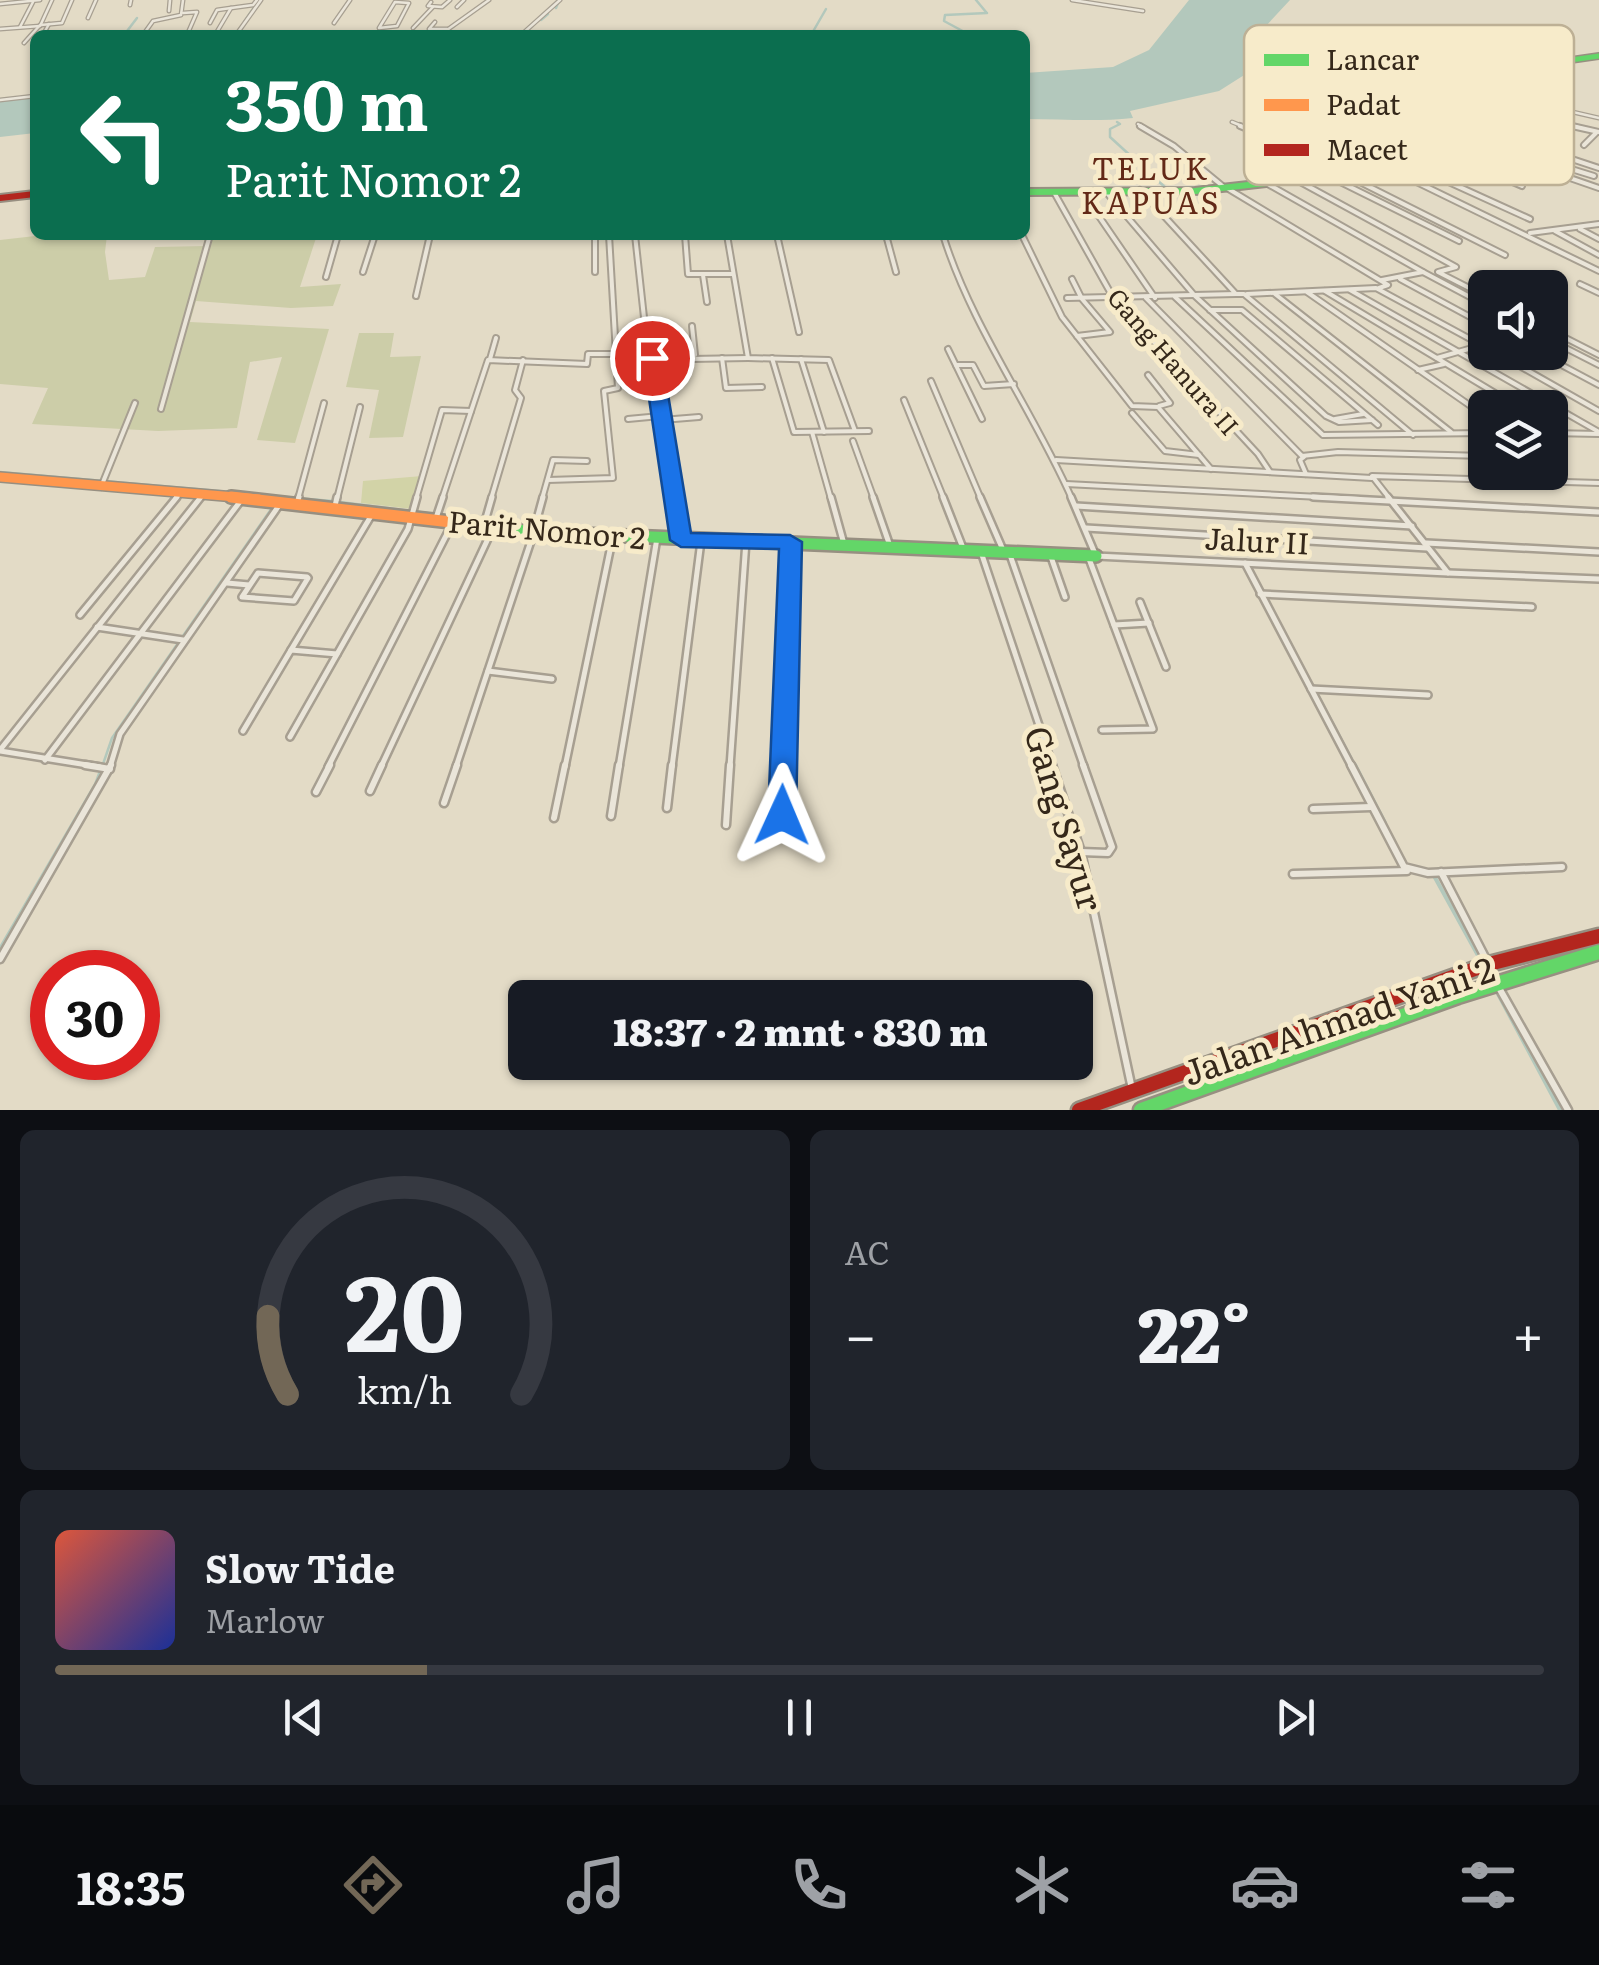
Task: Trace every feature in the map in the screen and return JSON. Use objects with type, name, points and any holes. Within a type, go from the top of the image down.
[{"type":"main road","points":[[1574,60],[1599,56]]},
{"type":"main road","points":[[1030,192],[1250,185]]},
{"type":"main road","points":[[0,198],[30,195]]},
{"type":"main road","name":"Parit Nomor 2","points":[[0,477],[336,506],[534,532],[1092,556]]},
{"type":"main road","name":"Jalan Ahmad Yani 2","points":[[1079,1110],[1486,966],[1599,936]]},
{"type":"main road","name":"Jalan Ahmad Yani 2","points":[[1142,1110],[1494,984],[1599,952]]},
{"type":"main road","points":[[1254,1051],[1264,1068]]},
{"type":"street","points":[[0,4],[26,0]]},
{"type":"street","points":[[11,1],[36,0]]},
{"type":"street","points":[[20,27],[36,0]]},
{"type":"street","points":[[36,30],[52,0]]},
{"type":"street","points":[[0,29],[62,23],[72,0]]},
{"type":"street","points":[[88,18],[96,0]]},
{"type":"street","points":[[170,0],[170,11]]},
{"type":"street","points":[[183,13],[184,0]]},
{"type":"street","points":[[210,23],[217,10],[231,4],[251,6],[259,0]]},
{"type":"street","points":[[239,30],[259,0]]},
{"type":"street","points":[[334,23],[350,0]]},
{"type":"street","points":[[413,28],[432,2],[443,6],[450,0]]},
{"type":"street","points":[[457,7],[464,0]]},
{"type":"street","points":[[435,22],[430,29],[448,30],[468,9],[480,8],[489,0]]},
{"type":"street","points":[[526,30],[560,0]]},
{"type":"street","points":[[1072,0],[1143,11]]},
{"type":"street","points":[[395,1],[409,3],[397,26],[379,28],[395,1]]},
{"type":"street","points":[[218,30],[231,4]]},
{"type":"street","points":[[147,30],[153,21],[197,12],[188,30]]},
{"type":"street","points":[[45,30],[48,24]]},
{"type":"street","points":[[24,43],[30,37]]},
{"type":"street","points":[[0,100],[30,97]]},
{"type":"street","points":[[1574,113],[1599,118]]},
{"type":"street","points":[[1232,122],[1244,128]]},
{"type":"street","points":[[1068,298],[1114,300],[1388,286],[1226,188],[1174,146],[1138,124]]},
{"type":"street","points":[[1584,145],[1598,132]]},
{"type":"street","points":[[1574,160],[1599,168]]},
{"type":"street","points":[[1574,170],[1594,176]]},
{"type":"street","points":[[1574,179],[1599,188]]},
{"type":"street","points":[[1270,185],[1468,296]]},
{"type":"street","points":[[1307,185],[1456,267],[1438,272],[1468,287]]},
{"type":"street","points":[[1358,185],[1458,241]]},
{"type":"street","points":[[1363,185],[1505,255]]},
{"type":"street","points":[[1425,185],[1599,268]]},
{"type":"street","points":[[1455,185],[1530,219]]},
{"type":"street","points":[[1140,190],[1236,294]]},
{"type":"street","points":[[1106,192],[1195,296],[1210,310],[1332,420],[1375,422],[1242,310],[1210,310]]},
{"type":"street","points":[[1083,193],[1155,298]]},
{"type":"street","name":"Gang Hanura II","points":[[1054,194],[1114,300],[1258,454],[1270,472]]},
{"type":"street","points":[[1527,233],[1599,224]]},
{"type":"street","points":[[1576,227],[1599,239]]},
{"type":"street","points":[[1552,230],[1599,255]]},
{"type":"street","points":[[161,409],[209,240]]},
{"type":"street","points":[[326,278],[337,240]]},
{"type":"street","points":[[364,272],[373,240]]},
{"type":"street","points":[[416,296],[429,240]]},
{"type":"street","points":[[594,240],[595,272]]},
{"type":"street","points":[[548,480],[612,480],[604,391],[618,386],[609,240]]},
{"type":"street","points":[[636,240],[681,536]]},
{"type":"street","points":[[686,240],[688,274],[733,274]]},
{"type":"street","points":[[727,240],[751,359]]},
{"type":"street","points":[[778,240],[799,332]]},
{"type":"street","points":[[887,240],[896,272]]},
{"type":"street","points":[[945,240],[955,274],[1056,460],[1086,528],[1114,625],[1154,729],[1102,730]]},
{"type":"street","points":[[1024,240],[1051,299],[1132,406],[1170,402],[1148,375]]},
{"type":"street","points":[[1382,280],[1423,272]]},
{"type":"street","points":[[702,275],[707,302]]},
{"type":"street","points":[[1398,277],[1468,316]]},
{"type":"street","points":[[1072,279],[1082,299],[1110,332],[1076,336]]},
{"type":"street","points":[[1580,284],[1599,293]]},
{"type":"street","points":[[1376,288],[1468,337]]},
{"type":"street","points":[[1324,290],[1489,390]]},
{"type":"street","points":[[1350,290],[1599,433]]},
{"type":"street","points":[[1306,291],[1468,404]]},
{"type":"street","points":[[1273,293],[1453,434]]},
{"type":"street","points":[[1244,294],[1413,435]]},
{"type":"street","points":[[1176,297],[1323,434],[1468,434]]},
{"type":"street","points":[[1146,298],[1304,457]]},
{"type":"street","points":[[651,356],[695,356],[692,326]]},
{"type":"street","points":[[436,518],[496,338]]},
{"type":"street","points":[[1568,339],[1599,354]]},
{"type":"street","points":[[1568,349],[1599,365]]},
{"type":"street","points":[[948,350],[982,419]]},
{"type":"street","points":[[1436,358],[1468,350]]},
{"type":"street","points":[[490,359],[586,364],[588,354],[614,353],[829,362],[855,431]]},
{"type":"street","points":[[772,358],[794,432],[869,431]]},
{"type":"street","points":[[801,358],[824,432]]},
{"type":"street","points":[[370,791],[488,526],[521,398],[515,390],[523,360]]},
{"type":"street","points":[[722,360],[726,388],[762,386]]},
{"type":"street","points":[[956,365],[973,364],[982,385],[1015,384]]},
{"type":"street","points":[[1418,370],[1444,364]]},
{"type":"street","points":[[1568,368],[1599,385]]},
{"type":"street","points":[[1526,370],[1599,411]]},
{"type":"street","points":[[931,381],[1006,550],[1112,847],[1108,853],[1082,852]]},
{"type":"street","points":[[904,400],[963,548]]},
{"type":"street","points":[[101,487],[135,404]]},
{"type":"street","points":[[297,504],[324,404]]},
{"type":"street","points":[[336,506],[360,406]]},
{"type":"street","points":[[1156,406],[1211,469]]},
{"type":"street","points":[[290,737],[413,516],[442,410],[471,410]]},
{"type":"street","points":[[1132,413],[1168,453],[1202,455]]},
{"type":"street","points":[[1332,420],[1365,414]]},
{"type":"street","points":[[628,419],[699,417]]},
{"type":"street","points":[[812,432],[844,544]]},
{"type":"street","points":[[1568,434],[1599,433]]},
{"type":"street","points":[[852,441],[890,546]]},
{"type":"street","points":[[1306,474],[1300,460],[1304,457],[1338,452],[1468,456]]},
{"type":"street","points":[[444,803],[534,532],[553,460],[587,461]]},
{"type":"street","points":[[1056,460],[1372,478],[1599,482]]},
{"type":"street","points":[[1372,478],[1448,573]]},
{"type":"street","points":[[1066,484],[1599,512]]},
{"type":"street","points":[[80,615],[180,492]]},
{"type":"street","points":[[110,769],[0,750],[203,494]]},
{"type":"street","points":[[44,760],[242,499]]},
{"type":"street","points":[[0,959],[110,769],[116,740],[282,502]]},
{"type":"street","points":[[1076,506],[1412,526]]},
{"type":"street","points":[[244,731],[374,511]]},
{"type":"street","points":[[316,792],[453,522]]},
{"type":"street","name":"Jalur II","points":[[1086,528],[1599,552]]},
{"type":"street","points":[[554,818],[614,536]]},
{"type":"street","points":[[611,816],[657,538]]},
{"type":"street","points":[[668,808],[701,541]]},
{"type":"street","points":[[726,825],[746,541]]},
{"type":"street","points":[[782,815],[790,542]]},
{"type":"street","name":"Gang Sayur","points":[[980,549],[1082,852],[1132,1092]]},
{"type":"street","points":[[1050,554],[1065,597]]},
{"type":"street","points":[[1092,556],[1599,579]]},
{"type":"street","points":[[1245,563],[1314,689],[1370,808],[1401,864],[1410,871]]},
{"type":"street","points":[[258,572],[308,578],[291,601],[242,598],[249,585],[258,572]]},
{"type":"street","points":[[226,583],[249,585]]},
{"type":"street","points":[[1260,594],[1532,607]]},
{"type":"street","points":[[1140,602],[1166,666]]},
{"type":"street","points":[[1114,625],[1149,624]]},
{"type":"street","points":[[97,628],[184,640]]},
{"type":"street","points":[[291,650],[338,654]]},
{"type":"street","points":[[488,671],[552,679]]},
{"type":"street","points":[[1314,689],[1428,695]]},
{"type":"street","points":[[1313,809],[1370,808]]},
{"type":"street","points":[[1293,874],[1562,867]]},
{"type":"street","points":[[1435,873],[1486,966]]},
{"type":"street","points":[[1494,984],[1568,1110]]},
{"type":"green space","points":[[30,237],[30,240],[106,240],[109,280],[145,277],[155,247],[211,246],[212,240],[315,240],[300,287],[341,284],[333,306],[291,308],[196,301],[190,322],[329,329],[295,443],[257,440],[282,357],[250,362],[237,428],[158,431],[32,424],[48,388],[0,384],[0,240]]},
{"type":"green space","points":[[359,333],[394,333],[390,357],[421,356],[403,437],[369,438],[379,390],[346,387]]},
{"type":"green space","points":[[422,476],[412,509],[361,503],[363,481]]},
{"type":"shaded area","points":[[1189,0],[1290,0],[1267,25],[1244,25],[1244,75],[1219,91],[1130,111],[1133,118],[1030,119],[1030,73],[1113,67],[1149,50]]},
{"type":"shaded area","points":[[30,98],[30,134],[0,137],[0,101]]},
{"type":"waterway","points":[[244,22],[259,0]]},
{"type":"waterway","points":[[976,0],[986,12]]},
{"type":"waterway","points":[[556,8],[558,3]]},
{"type":"waterway","points":[[814,30],[826,9]]},
{"type":"waterway","points":[[961,30],[944,21],[945,15],[987,13]]},
{"type":"waterway","points":[[541,20],[548,14]]},
{"type":"waterway","points":[[128,30],[137,18]]},
{"type":"waterway","points":[[1117,122],[1120,124],[1110,129],[1110,137],[1167,189],[1216,186]]},
{"type":"waterway","points":[[0,472],[332,501],[523,525],[858,542]]},
{"type":"waterway","points":[[102,767],[112,738],[274,505]]},
{"type":"waterway","points":[[985,548],[1002,548]]},
{"type":"waterway","points":[[1304,671],[1313,686]]},
{"type":"waterway","points":[[1317,693],[1356,767]]},
{"type":"waterway","points":[[0,949],[96,784],[103,765]]},
{"type":"waterway","points":[[1355,765],[1385,823]]},
{"type":"waterway","points":[[1433,874],[1480,959]]},
{"type":"waterway","points":[[1497,992],[1560,1110]]},
{"type":"traffic: fast","points":[[1574,60],[1599,56]]},
{"type":"traffic: fast","points":[[1030,192],[1195,191],[1248,185]]},
{"type":"traffic: fast","points":[[486,526],[534,532],[1096,556]]},
{"type":"traffic: fast","points":[[1141,1110],[1458,996],[1599,952]]},
{"type":"traffic: slow","points":[[0,477],[335,506],[486,526]]},
{"type":"traffic: jam","points":[[0,198],[30,195]]},
{"type":"traffic: jam","points":[[1079,1110],[1489,964],[1599,936]]},
{"type":"district","name":"TELUK KAPUAS","points":[[1151,184]]},
{"type":"route","points":[[652,358],[681,540],[790,542],[782,815]]}]
